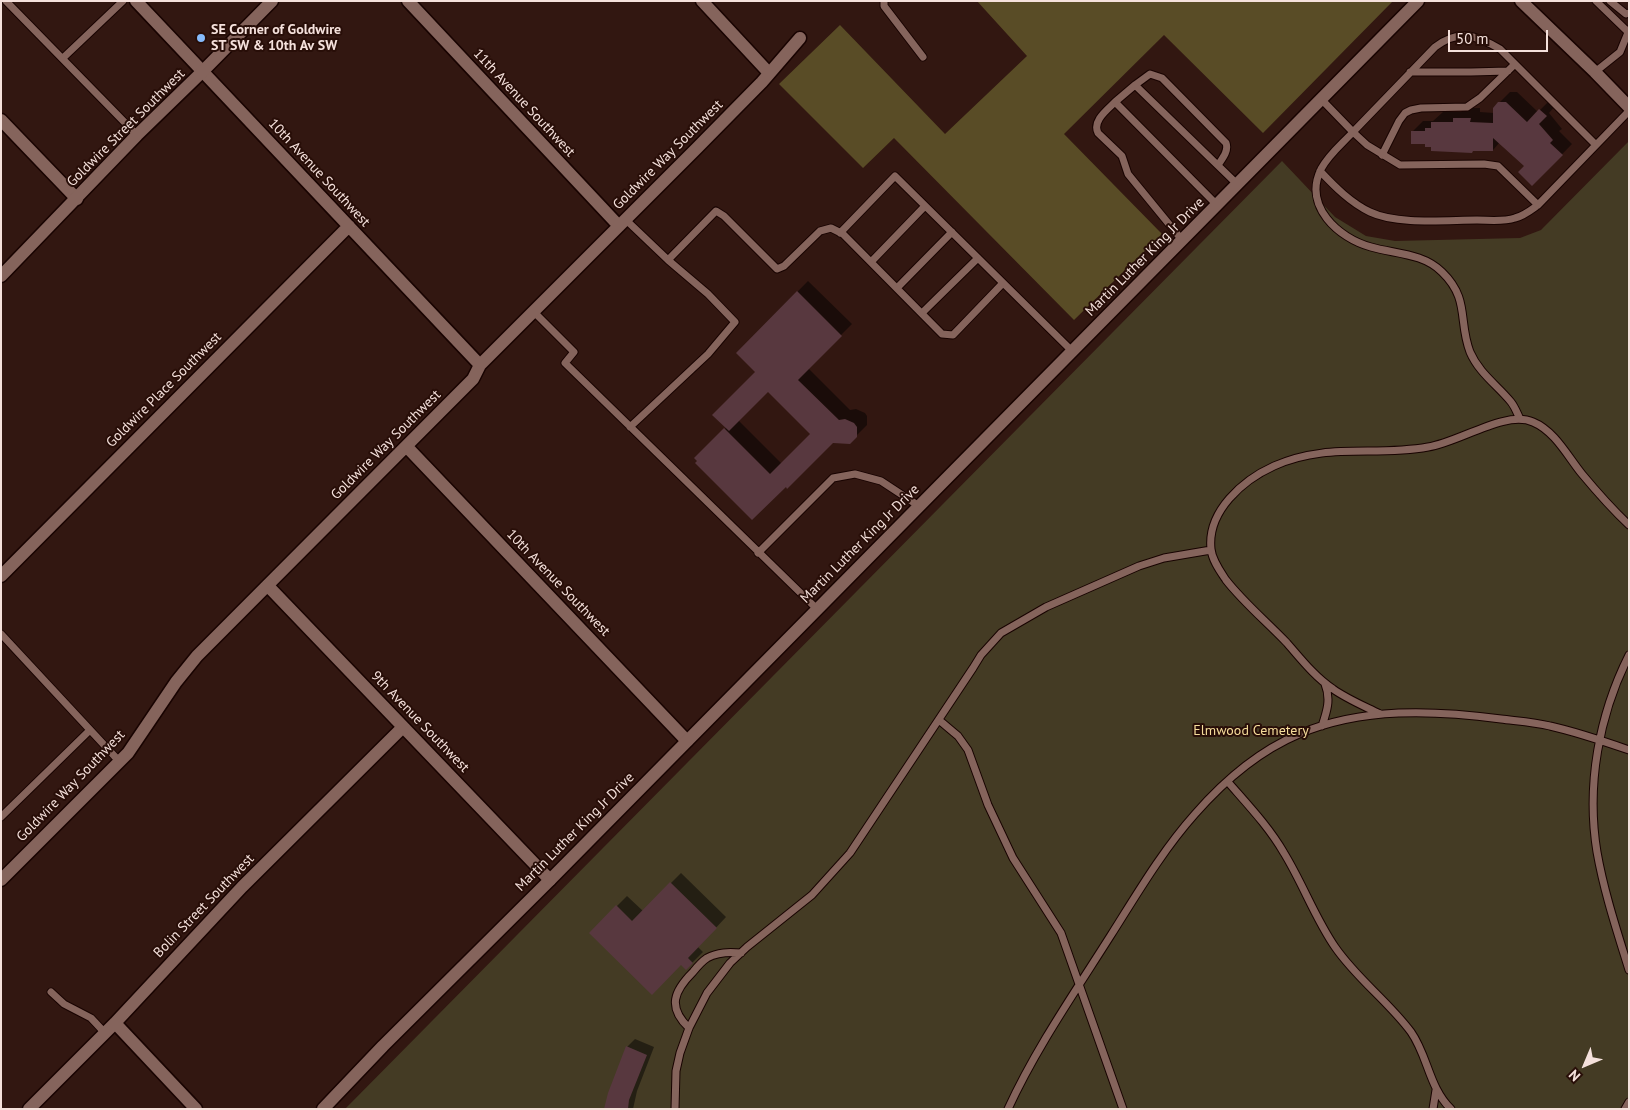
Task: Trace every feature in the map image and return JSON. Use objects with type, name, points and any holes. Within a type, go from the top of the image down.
[{"type":"street","name":"10th Avenue Southwest","points":[[136,1],[480,366]]},
{"type":"street","name":"Goldwire Street Southwest","points":[[1,276],[137,135],[272,1]]},
{"type":"street","name":"11th Avenue Southwest","points":[[408,1],[622,222]]},
{"type":"street","points":[[702,1],[769,73]]},
{"type":"street","points":[[1395,25],[1406,1]]},
{"type":"street","name":"Martin Luther King Jr Drive","points":[[323,1109],[390,1039],[550,880],[1418,1]]},
{"type":"street","points":[[1522,1],[1595,72],[1629,109]]},
{"type":"street","name":"Goldwire Way Southwest","points":[[1,880],[128,753],[176,682],[198,656],[407,447],[473,379],[480,366],[698,148],[800,38]]},
{"type":"street","points":[[1,120],[77,199]]},
{"type":"street","name":"Goldwire Place Southwest","points":[[1,576],[349,226]]},
{"type":"street","name":"10th Avenue Southwest","points":[[407,447],[687,741]]},
{"type":"street","name":"9th Avenue Southwest","points":[[268,586],[550,880]]},
{"type":"street","name":"Bolin Street Southwest","points":[[29,1109],[115,1023],[242,887],[403,726]]},
{"type":"street","points":[[115,1023],[196,1109]]},
{"type":"lane","points":[[6,1],[137,135]]},
{"type":"lane","points":[[63,58],[122,1]]},
{"type":"lane","points":[[884,1],[884,6],[923,57]]},
{"type":"lane","points":[[1595,72],[1620,52],[1628,30],[1596,1]]},
{"type":"lane","points":[[1610,1],[1626,14],[1629,13]]},
{"type":"lane","points":[[1520,418],[1512,403],[1484,374],[1470,353],[1466,340],[1462,303],[1450,281],[1432,263],[1420,258],[1370,247],[1342,233],[1331,225],[1323,215],[1316,194],[1320,171],[1327,158],[1435,47],[1444,40],[1455,36],[1469,36],[1482,39],[1500,49],[1596,145]]},
{"type":"lane","points":[[1382,155],[1405,113],[1421,108],[1467,107],[1480,98],[1515,64]]},
{"type":"lane","points":[[1410,72],[1508,71]]},
{"type":"lane","points":[[1182,240],[1128,174],[1122,156],[1098,133],[1095,128],[1097,122],[1115,102],[1150,74],[1162,78],[1228,146],[1218,165]]},
{"type":"lane","points":[[1135,85],[1238,184]]},
{"type":"lane","points":[[1321,100],[1367,145],[1400,165],[1484,164],[1498,166],[1538,205]]},
{"type":"lane","points":[[1115,102],[1217,205]]},
{"type":"lane","points":[[1320,171],[1337,189],[1355,203],[1371,213],[1388,218],[1408,220],[1514,219],[1528,213],[1538,205],[1629,109]]},
{"type":"lane","points":[[840,233],[895,176],[1072,351]]},
{"type":"lane","points":[[871,262],[925,206]]},
{"type":"lane","points":[[668,260],[716,211],[724,216],[777,269],[784,266],[820,231],[831,228],[840,233],[871,262],[942,334],[953,335],[1004,283]]},
{"type":"lane","points":[[622,222],[708,294],[734,322],[708,354],[630,427]]},
{"type":"lane","points":[[896,288],[952,232]]},
{"type":"lane","points":[[922,313],[978,258]]},
{"type":"lane","points":[[534,312],[574,352],[564,363],[817,610]]},
{"type":"lane","points":[[1381,714],[1345,696],[1324,682],[1227,581],[1218,569],[1211,550],[1218,516],[1226,504],[1245,484],[1272,467],[1302,456],[1322,452],[1395,451],[1429,447],[1454,440],[1508,419],[1520,418],[1534,422],[1548,431],[1604,500],[1629,525]]},
{"type":"lane","points":[[758,553],[833,478],[855,474],[881,481],[919,506]]},
{"type":"lane","points":[[676,1109],[676,1071],[689,1028],[707,993],[730,963],[812,895],[850,854],[981,655],[1001,633],[1046,607],[1139,566],[1164,558],[1211,550]]},
{"type":"lane","points":[[1,634],[119,761]]},
{"type":"lane","points":[[1629,655],[1615,686],[1603,722],[1593,788],[1594,828],[1603,881],[1629,970]]},
{"type":"lane","points":[[1322,726],[1328,702],[1328,692],[1324,682]]},
{"type":"lane","points":[[1008,1109],[1052,1028],[1166,850],[1196,813],[1228,782],[1262,754],[1297,735],[1343,720],[1381,714],[1445,713],[1483,716],[1548,726],[1629,750]]},
{"type":"lane","points":[[939,720],[958,736],[968,750],[999,830],[1013,858],[1061,933],[1123,1109]]},
{"type":"lane","points":[[1,817],[90,730]]},
{"type":"lane","points":[[1228,782],[1262,822],[1284,852],[1324,931],[1346,962],[1389,1006],[1411,1032],[1423,1054],[1436,1090],[1445,1104],[1451,1109]]},
{"type":"lane","points":[[689,1028],[680,1019],[676,1008],[675,998],[678,989],[706,959],[726,952],[741,953]]},
{"type":"lane","points":[[51,992],[64,1004],[92,1018],[105,1032]]},
{"type":"lane","points":[[1433,1109],[1436,1090]]},
{"type":"lane","points":[[1625,1109],[1629,1102]]},
{"type":"green space","name":"Elmwood Cemetery","points":[[1629,141],[1629,1109],[345,1109],[1282,161],[1335,217],[1366,236],[1395,241],[1520,238],[1541,230]]},
{"type":"shaded area","points":[[977,1],[1393,1],[1263,133],[1164,35],[1064,134],[1162,234],[1074,320],[894,138],[863,168],[779,84],[840,25],[945,134],[1027,56]]},
{"type":"building","points":[[1498,102],[1506,102],[1527,122],[1539,109],[1547,116],[1539,124],[1553,140],[1550,143],[1563,155],[1532,186],[1518,172],[1524,166],[1493,138],[1493,151],[1473,151],[1472,153],[1431,151],[1431,147],[1425,147],[1425,144],[1411,144],[1411,131],[1425,131],[1425,128],[1431,128],[1431,122],[1453,122],[1453,118],[1471,118],[1470,122],[1493,123],[1493,108]]},
{"type":"building","points":[[797,291],[842,336],[798,380],[839,420],[845,419],[854,423],[857,427],[857,437],[850,444],[833,443],[787,489],[786,487],[752,520],[695,463],[697,461],[694,458],[724,428],[770,474],[810,434],[768,392],[729,431],[712,415],[755,372],[736,353]]},
{"type":"building","points":[[670,882],[717,928],[688,958],[693,963],[686,970],[681,965],[652,995],[589,933],[616,905],[632,921]]},
{"type":"building","points":[[626,1046],[647,1055],[629,1100],[628,1109],[604,1109],[608,1093]]},
{"type":"place","name":"SE Corner of Goldwire ST SW & 10th Av SW","points":[[201,38]]}]
